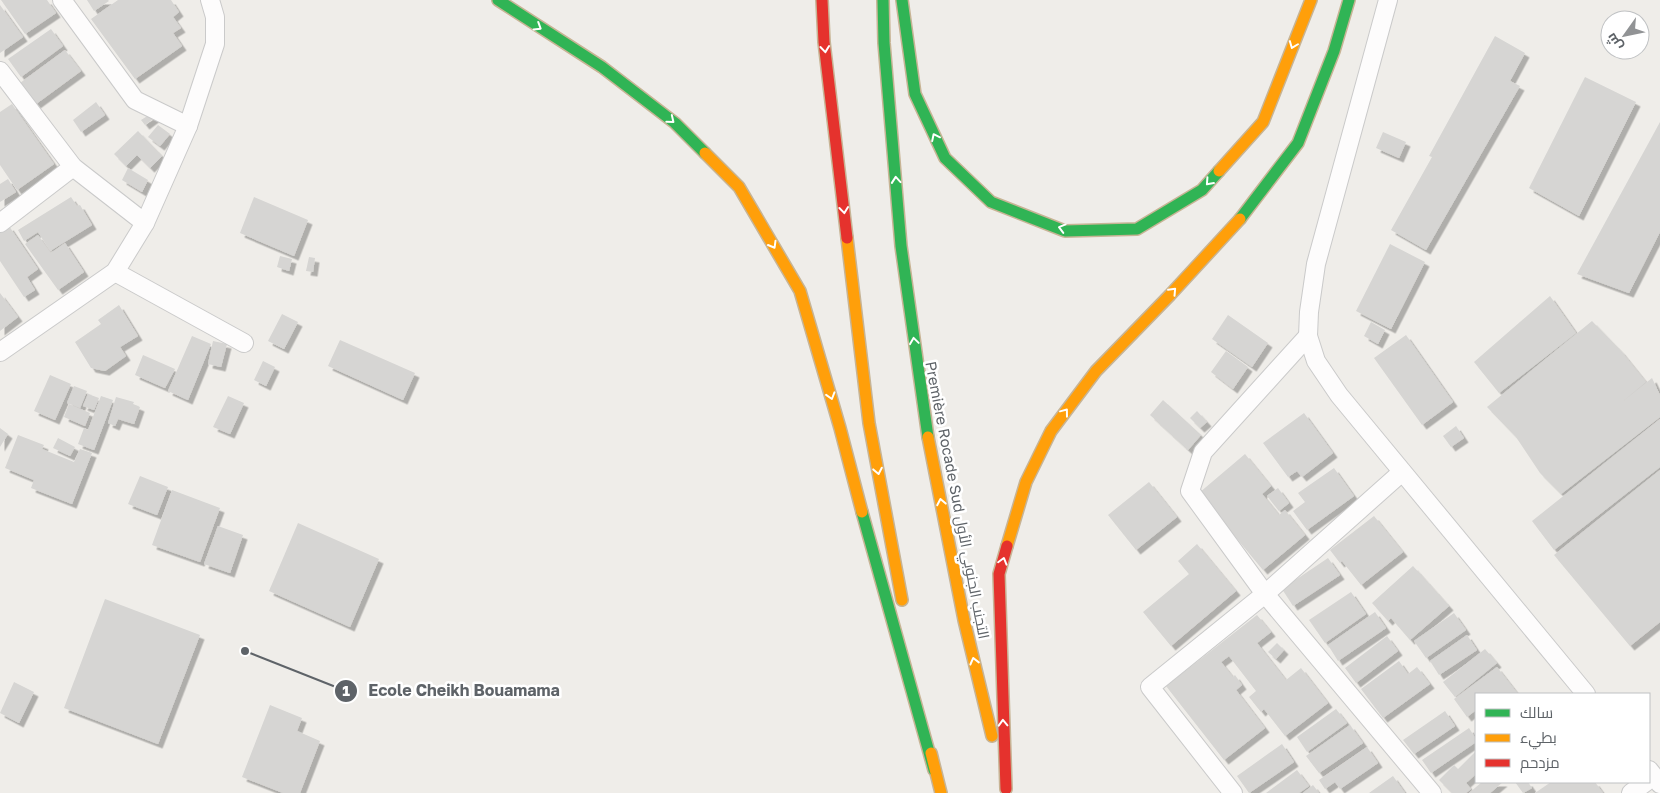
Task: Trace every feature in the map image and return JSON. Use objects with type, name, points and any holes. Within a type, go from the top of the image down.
[{"type":"highway","points":[[498,0],[602,67],[675,122],[739,187],[800,291],[840,428],[877,569],[940,793]]},
{"type":"highway","points":[[822,0],[824,42],[869,423],[905,616]]},
{"type":"highway","name":"Première Rocade Sud التجنب الجنوبي الأول","points":[[883,0],[884,43],[901,246],[926,425],[964,620],[1006,791]]},
{"type":"highway","points":[[902,0],[915,94],[946,158],[991,202],[1065,231],[1137,229],[1202,190],[1263,122],[1311,0]]},
{"type":"highway","points":[[1006,791],[999,574],[1026,482],[1051,431],[1096,371],[1170,295],[1248,210],[1298,143],[1334,52],[1349,0]]},
{"type":"highway","points":[[911,644],[934,770]]},
{"type":"street","points":[[62,0],[135,100],[188,126]]},
{"type":"street","points":[[0,352],[115,272],[145,224],[188,126],[214,44],[215,17],[210,0]]},
{"type":"street","points":[[1388,0],[1316,264],[1308,312],[1308,336],[1316,361],[1339,395],[1585,693]]},
{"type":"street","points":[[0,71],[73,167],[145,224]]},
{"type":"street","points":[[0,224],[73,167]]},
{"type":"street","points":[[115,272],[244,343]]},
{"type":"street","points":[[1308,336],[1203,452],[1190,491],[1266,594],[1432,793]]},
{"type":"street","points":[[1233,793],[1150,687],[1266,594],[1402,472]]},
{"type":"street","points":[[1631,793],[1644,783]]},
{"type":"building","points":[[1,0],[47,0],[56,13],[25,34]]},
{"type":"building","points":[[87,0],[108,0],[109,1],[94,11]]},
{"type":"building","points":[[118,0],[171,0],[179,12],[173,17],[181,28],[173,33],[182,46],[135,79],[91,19]]},
{"type":"building","points":[[0,5],[23,37],[0,53]]},
{"type":"building","points":[[51,29],[63,46],[21,77],[8,59]]},
{"type":"building","points":[[1495,36],[1525,53],[1510,81],[1520,86],[1426,250],[1391,230],[1432,157],[1429,156]]},
{"type":"building","points":[[65,50],[81,71],[36,104],[20,83]]},
{"type":"building","points":[[1585,77],[1636,102],[1579,216],[1529,188]]},
{"type":"building","points":[[96,102],[105,115],[81,132],[73,120]]},
{"type":"building","points":[[12,104],[54,164],[17,190],[0,165],[0,112]]},
{"type":"building","points":[[154,112],[157,116],[145,125],[141,120]]},
{"type":"building","points":[[1660,122],[1660,232],[1629,293],[1577,274]]},
{"type":"building","points":[[158,125],[170,134],[160,146],[148,137]]},
{"type":"building","points":[[138,131],[162,156],[150,168],[137,155],[126,166],[114,154]]},
{"type":"building","points":[[1383,132],[1406,142],[1399,158],[1376,148]]},
{"type":"building","points":[[128,168],[148,180],[142,192],[122,180]]},
{"type":"building","points":[[8,179],[16,192],[0,202],[0,184]]},
{"type":"building","points":[[71,197],[77,206],[80,205],[92,225],[50,251],[38,232],[24,241],[18,230]]},
{"type":"building","points":[[254,197],[308,220],[294,256],[240,233]]},
{"type":"building","points":[[9,226],[38,269],[27,277],[35,290],[24,297],[0,261],[0,232]]},
{"type":"building","points":[[38,235],[51,253],[65,243],[84,272],[58,290],[25,244]]},
{"type":"building","points":[[1390,244],[1425,262],[1391,329],[1356,311]]},
{"type":"building","points":[[280,256],[292,259],[289,271],[277,267]]},
{"type":"building","points":[[309,257],[315,258],[313,272],[306,271]]},
{"type":"building","points":[[0,293],[18,317],[0,331]]},
{"type":"building","points":[[1550,296],[1576,333],[1499,393],[1474,362]]},
{"type":"building","points":[[119,305],[138,336],[120,347],[126,356],[105,371],[91,368],[75,342],[101,324],[98,320]]},
{"type":"building","points":[[282,314],[298,322],[284,349],[268,341]]},
{"type":"building","points":[[1228,315],[1268,343],[1252,367],[1212,339]]},
{"type":"building","points":[[1592,321],[1621,351],[1646,382],[1622,402],[1652,378],[1660,395],[1660,417],[1561,494],[1540,473],[1516,437],[1487,407]]},
{"type":"building","points":[[1371,322],[1385,330],[1378,344],[1364,336]]},
{"type":"building","points":[[1406,335],[1453,402],[1422,425],[1374,358]]},
{"type":"building","points":[[192,336],[211,344],[188,400],[168,391]]},
{"type":"building","points":[[340,340],[415,373],[403,400],[328,366]]},
{"type":"building","points":[[213,341],[227,344],[221,367],[208,364]]},
{"type":"building","points":[[1226,351],[1248,367],[1233,389],[1211,372]]},
{"type":"building","points":[[143,355],[175,369],[165,388],[135,375]]},
{"type":"building","points":[[263,361],[275,367],[266,386],[254,380]]},
{"type":"building","points":[[50,375],[71,384],[55,420],[34,411]]},
{"type":"building","points":[[74,386],[87,391],[80,408],[67,403]]},
{"type":"building","points":[[88,394],[99,398],[94,410],[83,406]]},
{"type":"building","points":[[101,396],[113,400],[94,450],[78,444],[84,428],[88,430]]},
{"type":"building","points":[[228,396],[244,403],[230,434],[213,427]]},
{"type":"building","points":[[116,397],[134,402],[133,404],[140,407],[134,424],[118,419],[115,426],[108,423]]},
{"type":"building","points":[[1163,400],[1201,435],[1188,450],[1150,415]]},
{"type":"building","points":[[69,404],[90,413],[85,426],[64,417]]},
{"type":"building","points":[[1197,411],[1207,422],[1200,428],[1190,418]]},
{"type":"building","points":[[1304,413],[1333,453],[1302,477],[1297,471],[1288,477],[1263,443]]},
{"type":"building","points":[[1660,419],[1660,467],[1554,550],[1532,521]]},
{"type":"building","points":[[1456,426],[1464,438],[1451,447],[1443,436]]},
{"type":"building","points":[[0,428],[8,434],[0,447]]},
{"type":"building","points":[[18,435],[44,445],[42,449],[74,462],[80,449],[92,453],[72,504],[31,488],[34,480],[5,468]]},
{"type":"building","points":[[58,438],[75,447],[70,456],[53,448]]},
{"type":"building","points":[[1245,454],[1271,486],[1262,494],[1279,515],[1285,510],[1305,535],[1263,570],[1199,493]]},
{"type":"building","points":[[1334,468],[1354,496],[1307,530],[1293,511],[1305,502],[1298,493]]},
{"type":"building","points":[[1660,470],[1660,622],[1630,646],[1554,555]]},
{"type":"building","points":[[140,476],[168,487],[157,515],[128,504]]},
{"type":"building","points":[[1149,482],[1177,517],[1136,550],[1108,515]]},
{"type":"building","points":[[1278,488],[1289,503],[1279,511],[1267,496]]},
{"type":"building","points":[[172,490],[220,508],[200,562],[152,545]]},
{"type":"building","points":[[1374,516],[1403,552],[1361,585],[1342,561],[1340,563],[1330,550]]},
{"type":"building","points":[[298,523],[379,559],[350,627],[269,591]]},
{"type":"building","points":[[218,526],[243,535],[230,573],[204,564]]},
{"type":"building","points":[[1197,544],[1236,591],[1171,646],[1143,612],[1189,574],[1178,561]]},
{"type":"building","points":[[1328,558],[1340,575],[1293,606],[1282,589]]},
{"type":"building","points":[[1413,566],[1449,606],[1410,640],[1391,618],[1388,621],[1372,603]]},
{"type":"building","points":[[1351,592],[1366,614],[1325,643],[1309,620]]},
{"type":"building","points":[[105,599],[200,635],[158,744],[64,708]]},
{"type":"building","points":[[1375,612],[1386,628],[1338,661],[1328,645]]},
{"type":"building","points":[[1454,613],[1466,630],[1426,658],[1414,641]]},
{"type":"building","points":[[1257,615],[1271,632],[1257,643],[1286,680],[1301,668],[1328,703],[1285,736],[1264,709],[1261,712],[1249,697],[1256,691],[1229,656],[1221,662],[1233,677],[1235,675],[1242,685],[1236,690],[1265,728],[1224,760],[1166,686]]},
{"type":"building","points":[[1467,635],[1477,650],[1439,675],[1430,661]]},
{"type":"building","points":[[1387,636],[1398,651],[1356,683],[1345,668]]},
{"type":"building","points":[[1277,643],[1284,650],[1276,659],[1268,652]]},
{"type":"building","points":[[1485,649],[1497,663],[1455,697],[1443,682]]},
{"type":"building","points":[[1399,661],[1408,674],[1417,667],[1430,684],[1383,718],[1361,689]]},
{"type":"building","points":[[1497,667],[1517,693],[1475,693],[1475,711],[1467,717],[1454,699]]},
{"type":"building","points":[[14,682],[34,692],[19,723],[0,713]]},
{"type":"building","points":[[270,705],[302,718],[297,731],[320,741],[300,793],[283,793],[242,777]]},
{"type":"building","points":[[1336,709],[1347,723],[1307,752],[1297,737]]},
{"type":"building","points":[[1445,711],[1455,726],[1414,754],[1403,740]]},
{"type":"building","points":[[1350,725],[1363,743],[1319,773],[1306,756]]},
{"type":"building","points":[[1469,728],[1475,737],[1475,743],[1431,773],[1422,760]]},
{"type":"building","points":[[1282,744],[1294,762],[1249,793],[1237,776]]},
{"type":"building","points":[[1367,747],[1378,763],[1340,789],[1335,782],[1325,789],[1319,780]]},
{"type":"building","points":[[1475,752],[1475,775],[1466,783],[1471,789],[1466,793],[1452,793],[1439,780],[1454,765],[1458,769]]},
{"type":"building","points":[[1297,770],[1309,786],[1299,793],[1266,793]]},
{"type":"building","points":[[1393,776],[1405,793],[1369,793]]},
{"type":"building","points":[[1481,783],[1502,783],[1490,793],[1469,793]]},
{"type":"building","points":[[1516,783],[1529,783],[1532,788],[1523,793]]},
{"type":"building","points":[[1550,783],[1596,783],[1603,793],[1535,793]]},
{"type":"building","points":[[1313,785],[1319,793],[1303,793]]},
{"type":"traffic: fast","points":[[498,0],[602,67],[675,123],[705,153]]},
{"type":"traffic: fast","points":[[883,0],[884,43],[901,246],[928,437]]},
{"type":"traffic: fast","points":[[902,0],[915,94],[945,158],[991,202],[1065,231],[1137,229],[1202,190],[1219,171]]},
{"type":"traffic: fast","points":[[1240,219],[1298,143],[1334,51],[1349,0]]},
{"type":"traffic: fast","points":[[862,512],[934,770]]},
{"type":"traffic: slow","points":[[1219,171],[1263,122],[1311,0]]},
{"type":"traffic: slow","points":[[705,153],[739,187],[800,291],[840,428],[862,512]]},
{"type":"traffic: slow","points":[[1007,546],[1026,482],[1051,431],[1096,371],[1240,219]]},
{"type":"traffic: slow","points":[[847,238],[869,423],[902,600]]},
{"type":"traffic: slow","points":[[928,437],[964,620],[992,736]]},
{"type":"traffic: slow","points":[[931,753],[941,793]]},
{"type":"traffic: jam","points":[[822,0],[824,42],[847,238]]},
{"type":"traffic: jam","points":[[1006,789],[999,574],[1007,546]]},
{"type":"place","name":"Ecole Cheikh Bouamama","points":[[245,651]]}]
